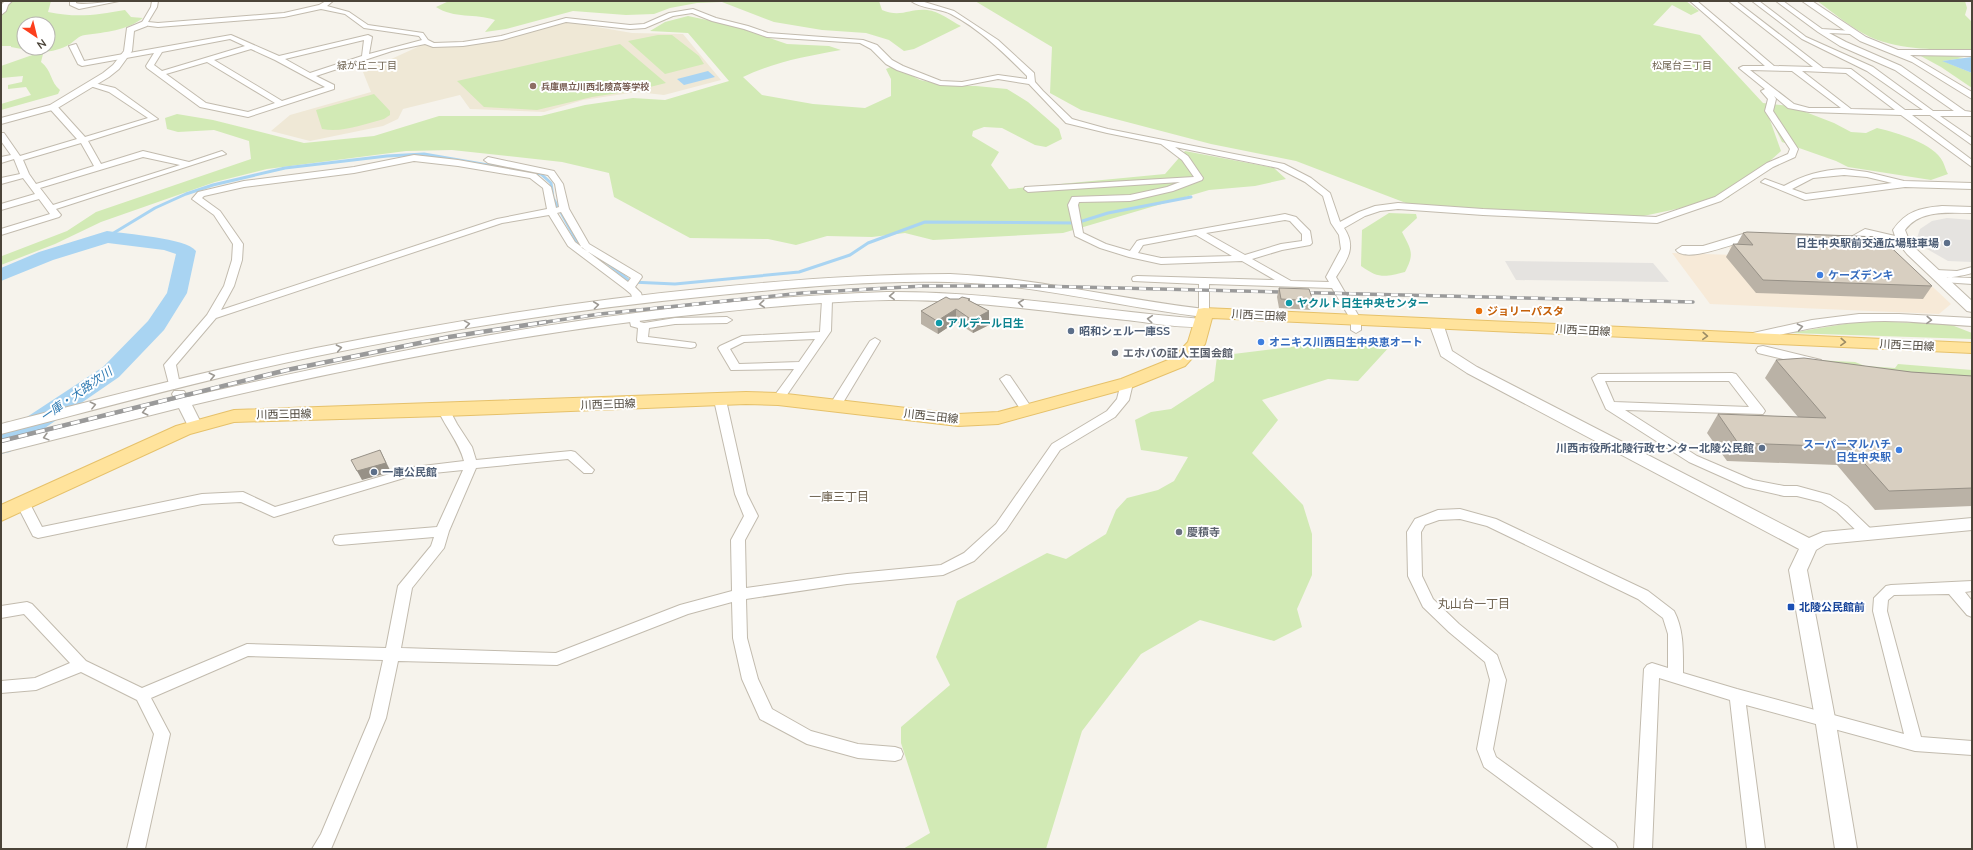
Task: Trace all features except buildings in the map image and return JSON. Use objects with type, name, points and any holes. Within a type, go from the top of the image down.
[{"type":"main road","name":"川西三田線","points":[[1,514],[139,449],[194,426],[222,418],[246,415],[778,399],[958,420],[998,418],[1127,383],[1179,362],[1196,344],[1204,318],[1438,329],[1763,350],[1972,360]]},
{"type":"main road","name":"川西三田線","points":[[1438,329],[1748,338],[1972,348]]},
{"type":"street","points":[[1,13],[4,10],[5,4],[9,1]]},
{"type":"street","points":[[73,1],[72,4],[79,7],[116,1]]},
{"type":"street","points":[[144,24],[154,7],[155,1]]},
{"type":"street","points":[[1,121],[53,107],[93,84],[116,67],[128,51],[130,30],[144,24],[158,25],[279,15],[321,7],[330,1]]},
{"type":"street","points":[[914,1],[952,12],[996,41],[1031,75],[1031,82]]},
{"type":"street","points":[[1694,1],[1772,68]]},
{"type":"street","points":[[1732,1],[1821,70]]},
{"type":"street","points":[[1755,1],[1804,38],[1822,48],[1870,69],[1972,142]]},
{"type":"street","points":[[1779,1],[1820,31],[1843,44],[1898,68],[1972,121]]},
{"type":"street","points":[[1806,1],[1851,32],[1931,69],[1972,96]]},
{"type":"street","points":[[321,7],[347,14],[366,27],[422,34],[426,41],[433,45],[441,46],[481,42],[502,38],[566,20],[630,27],[645,26],[671,14],[693,11],[714,20],[746,27],[767,35],[861,41],[874,47],[889,62],[900,68],[940,83],[962,84],[998,77],[1031,82],[1069,121],[1107,131],[1281,166],[1308,180],[1327,195],[1336,223],[1344,235],[1346,249],[1340,263],[1331,277],[1356,325]]},
{"type":"street","points":[[1769,30],[1851,32]]},
{"type":"street","points":[[278,58],[368,36],[365,58]]},
{"type":"street","points":[[73,46],[82,64],[125,55],[160,49],[230,37],[278,58],[331,87],[248,115],[203,105],[160,74],[150,66],[160,49]]},
{"type":"street","points":[[311,75],[426,41]]},
{"type":"street","points":[[160,74],[253,46]]},
{"type":"street","points":[[1896,52],[1972,53]]},
{"type":"street","points":[[209,60],[281,104]]},
{"type":"street","points":[[1972,114],[1903,112],[1809,110],[1791,106],[1743,68],[1848,71],[1903,112],[1972,164]]},
{"type":"street","points":[[1794,69],[1849,111]]},
{"type":"street","points":[[1,160],[83,140],[154,119],[112,90],[93,84]]},
{"type":"street","points":[[1339,227],[1362,214],[1378,208],[1398,206],[1657,220],[1687,211],[1718,199],[1770,165],[1792,155],[1794,149],[1774,121],[1769,111],[1772,99],[1765,91],[1773,92]]},
{"type":"street","points":[[53,107],[83,140],[99,168]]},
{"type":"street","points":[[1,232],[56,215],[25,174],[17,157],[2,137]]},
{"type":"street","points":[[1160,141],[1185,158],[1199,178]]},
{"type":"street","points":[[35,187],[143,154],[190,164]]},
{"type":"street","points":[[51,208],[222,154]]},
{"type":"street","points":[[194,426],[174,385],[170,365],[212,316],[234,274],[238,244],[217,213],[197,199],[201,194],[244,184],[354,170],[414,158],[458,163],[501,172],[533,176],[547,187],[552,212],[571,244],[636,293],[642,340],[690,345]]},
{"type":"street","points":[[488,160],[551,173],[559,184],[564,209],[585,246],[637,277],[629,287]]},
{"type":"street","points":[[1785,189],[1809,177],[1830,172],[1879,176],[1905,184]]},
{"type":"street","points":[[1,182],[25,174]]},
{"type":"street","points":[[1028,189],[1199,178]]},
{"type":"street","points":[[1132,255],[1140,243],[1285,217],[1293,219],[1307,233],[1307,243],[1281,247],[1244,258],[1196,261],[1161,261],[1132,255],[1103,246],[1078,234],[1073,205],[1075,199],[1130,198],[1170,189],[1199,178]]},
{"type":"street","points":[[1765,182],[1805,197],[1905,184],[1972,186]]},
{"type":"street","points":[[1,207],[41,195]]},
{"type":"street","points":[[212,316],[500,221],[564,209]]},
{"type":"street","points":[[1972,210],[1932,211],[1915,214],[1902,225],[1899,230],[1903,241],[1972,308]]},
{"type":"street","points":[[1197,232],[1289,284]]},
{"type":"street","points":[[1828,244],[1844,244],[1865,233],[1903,241]]},
{"type":"street","points":[[1682,250],[1704,250],[1743,238],[1771,240]]},
{"type":"street","points":[[1940,277],[1972,270]]},
{"type":"street","points":[[1940,277],[1972,281]]},
{"type":"street","points":[[1,429],[174,385],[315,353],[408,335],[507,318],[638,300],[793,285],[937,278],[1012,282],[1204,318]]},
{"type":"street","points":[[1137,279],[1336,285]]},
{"type":"street","points":[[1204,281],[1204,318]]},
{"type":"street","points":[[1,448],[183,402],[287,378],[394,356],[494,338],[639,322],[733,307],[895,296],[942,296],[1014,302],[1086,312],[1204,318]]},
{"type":"street","points":[[1086,312],[1094,311],[1100,306],[1096,297]]},
{"type":"street","points":[[778,399],[826,331],[827,300]]},
{"type":"street","points":[[1748,338],[1802,326],[1857,318],[1875,317],[1972,322]]},
{"type":"street","points":[[639,322],[727,320]]},
{"type":"street","points":[[1438,329],[1446,352],[1472,370],[1809,546]]},
{"type":"street","points":[[801,365],[735,368],[724,348],[742,339],[823,335]]},
{"type":"street","points":[[835,406],[875,341]]},
{"type":"street","points":[[1763,350],[1828,366]]},
{"type":"street","points":[[1610,406],[1759,411],[1732,377],[1598,378],[1610,406],[1692,459],[1750,484],[1784,491],[1797,491],[1825,498],[1842,509],[1868,534]]},
{"type":"street","points":[[1006,379],[1027,410]]},
{"type":"street","points":[[142,695],[247,650],[557,659],[685,609],[738,595],[847,579],[943,570],[970,557],[1001,527],[1056,447],[1110,414],[1123,400],[1127,383]]},
{"type":"street","points":[[720,400],[742,494],[751,516],[738,540],[740,638],[750,679],[766,714],[807,737],[858,751],[895,754]]},
{"type":"street","points":[[321,849],[327,839],[378,718],[393,654],[405,586],[437,548],[442,531],[471,465],[466,446],[444,410]]},
{"type":"street","points":[[23,503],[38,533],[202,499],[243,497],[274,512],[414,471],[571,455],[588,470]]},
{"type":"street","points":[[1609,849],[1490,762],[1486,749],[1498,680],[1492,659],[1454,628],[1428,603],[1415,576],[1414,532],[1420,522],[1438,515],[1460,514],[1491,522],[1643,595],[1670,615],[1675,634],[1676,677]]},
{"type":"street","points":[[1846,849],[1825,718],[1804,610],[1798,570],[1809,546],[1823,538],[1971,525]]},
{"type":"street","points":[[340,540],[442,531]]},
{"type":"street","points":[[1915,744],[1880,611],[1881,598],[1892,590],[1972,586]]},
{"type":"street","points":[[1953,588],[1972,611]]},
{"type":"street","points":[[1,612],[27,608],[81,666],[142,695],[162,734],[136,849]]},
{"type":"street","points":[[1,687],[36,684],[81,666]]},
{"type":"street","points":[[1643,849],[1652,669],[1738,696],[1825,718],[1915,744],[1972,748]]},
{"type":"street","points":[[1738,696],[1756,849]]},
{"type":"shaded area","name":"兵庫県立川西北陵高等学校","points":[[555,22],[568,22],[632,33],[683,34],[721,80],[664,95],[637,92],[583,100],[544,112],[470,109],[460,95],[403,109],[398,119],[383,126],[310,141],[271,131],[290,115],[371,92],[363,72],[424,44],[433,47],[450,47],[498,40]]},
{"type":"shaded area","name":"日生中央駅前交通広場駐車場","points":[[1947,218],[1972,220],[1972,262],[1948,261],[1927,249],[1917,238],[1920,229],[1932,221]]},
{"type":"shaded area","points":[[1863,241],[1885,242],[1951,304],[1939,314],[1710,304],[1672,253],[1735,255],[1729,248],[1733,244],[1869,248]]},
{"type":"shaded area","points":[[1505,261],[1653,263],[1669,282],[1516,280]]},
{"type":"green space","points":[[1,1],[51,1],[48,12],[58,14],[87,15],[125,10],[131,17],[143,18],[130,26],[108,32],[79,37],[63,48],[56,50],[56,16],[16,16],[16,48],[11,46],[1,46],[1,16],[4,13],[1,11]]},
{"type":"green space","points":[[449,1],[879,1],[882,10],[900,13],[915,10],[927,10],[940,14],[961,26],[914,49],[904,51],[889,40],[866,33],[822,30],[774,22],[722,2],[697,3],[670,8],[654,14],[626,15],[573,11],[506,29],[485,32],[495,20],[457,15],[443,11],[436,7]]},
{"type":"green space","points":[[975,1],[1686,1],[1699,11],[1691,15],[1672,5],[1653,25],[1700,35],[1763,103],[1790,106],[1834,123],[1851,132],[1866,133],[1877,128],[1904,136],[1932,149],[1943,162],[1948,174],[1931,180],[1848,167],[1836,161],[1782,142],[1766,109],[1781,151],[1728,198],[1634,218],[1419,208],[1296,161],[1211,144],[1081,110],[1050,93],[1052,47]]},
{"type":"green space","points":[[1817,1],[1965,1],[1967,8],[1965,15],[1972,22],[1972,50],[1907,47],[1882,42],[1856,29]]},
{"type":"green space","points":[[688,16],[731,25],[787,44],[829,46],[841,50],[779,63],[743,77],[762,95],[813,104],[865,108],[891,96],[891,79],[886,69],[893,66],[920,80],[949,86],[976,86],[1007,89],[1028,102],[1059,129],[1062,139],[1046,147],[1035,145],[1002,128],[984,127],[973,131],[972,136],[999,152],[991,165],[1009,189],[1165,174],[1185,151],[1274,168],[1286,179],[1255,186],[1209,190],[1063,233],[933,240],[905,233],[872,237],[827,236],[796,245],[768,239],[690,238],[614,197],[609,173],[562,162],[452,150],[406,151],[267,169],[215,182],[101,222],[55,244],[1,265],[2,256],[67,231],[96,212],[251,159],[249,141],[214,130],[178,132],[167,129],[165,118],[177,114],[213,120],[304,143],[374,136],[439,116],[541,116],[585,105],[633,98],[665,100],[729,81],[688,33],[650,31],[665,22]]},
{"type":"green space","points":[[658,35],[672,35],[699,56],[704,64],[665,74],[628,41]]},
{"type":"green space","points":[[620,44],[666,83],[638,90],[592,97],[537,110],[484,107],[457,81]]},
{"type":"green space","points":[[1939,54],[1964,58],[1943,61],[1972,73],[1972,88],[1941,67],[1919,55]]},
{"type":"green space","points":[[29,56],[42,56],[41,62],[45,65],[54,83],[60,90],[58,94],[1,110],[1,104],[31,95],[26,87],[8,89],[8,85],[22,82],[23,76],[1,78],[1,66]]},
{"type":"green space","points":[[374,94],[390,111],[390,115],[384,119],[346,129],[322,129],[316,110]]},
{"type":"green space","points":[[1389,213],[1416,214],[1417,218],[1402,232],[1411,252],[1410,260],[1405,272],[1382,276],[1361,266],[1362,230]]},
{"type":"green space","points":[[1863,321],[1949,324],[1972,333],[1972,339],[1790,333]]},
{"type":"green space","points":[[1371,337],[1391,345],[1358,381],[1328,379],[1262,400],[1278,420],[1252,453],[1303,505],[1312,534],[1312,575],[1297,609],[1302,627],[1274,641],[1200,620],[1141,654],[1082,731],[1046,849],[903,849],[930,833],[901,743],[901,727],[950,685],[936,657],[957,601],[1047,553],[1066,559],[1106,534],[1116,510],[1127,498],[1158,490],[1174,481],[1188,457],[1141,450],[1135,420],[1151,412],[1171,409],[1214,381],[1217,356]]},
{"type":"green space","points":[[1814,360],[1855,362],[1865,366],[1895,368],[1898,364],[1972,370],[1972,385]]},
{"type":"water","points":[[1972,57],[1972,73],[1942,61]]},
{"type":"water","points":[[708,71],[715,77],[684,85],[677,79]]},
{"type":"waterway","points":[[107,237],[155,208],[186,194],[213,185],[285,168],[387,156],[424,154],[541,174],[551,183],[553,198],[580,247],[588,251]]},
{"type":"waterway","points":[[606,262],[631,282],[675,284],[799,272],[850,255],[868,243],[925,222],[1076,223],[1108,213],[1191,197]]},
{"type":"waterway","name":"一庫・大路次川","points":[[1,275],[46,256],[107,237],[167,245],[186,251],[177,293],[156,325],[111,372],[1,446]]},
{"type":"railway","points":[[539,323],[600,314],[802,293],[923,286],[1036,286],[1693,302]]},
{"type":"railway","points":[[1,441],[287,370],[449,337],[546,322]]},
{"type":"place","name":"兵庫県立川西北陵高等学校","points":[[533,86]]},
{"type":"place","name":"日生中央駅前交通広場駐車場","points":[[1947,243]]},
{"type":"place","name":"ケーズデンキ","points":[[1820,275]]},
{"type":"place","name":"ヤクルト日生中央センター","points":[[1289,303]]},
{"type":"place","name":"ジョリーパスタ","points":[[1479,311]]},
{"type":"place","name":"アルデール日生","points":[[939,323]]},
{"type":"place","name":"昭和シェル一庫SS","points":[[1071,331]]},
{"type":"place","name":"オニキス川西日生中央恵オート","points":[[1261,342]]},
{"type":"place","name":"エホバの証人王国会館","points":[[1115,353]]},
{"type":"place","name":"川西市役所北陵行政センター北陵公民館","points":[[1762,448]]},
{"type":"place","name":"スーパーマルハチ 日生中央駅","points":[[1899,450]]},
{"type":"place","name":"一庫公民館","points":[[374,472]]},
{"type":"place","name":"慶積寺","points":[[1179,532]]},
{"type":"place","name":"北陵公民館前","points":[[1791,607]]},
{"type":"district","name":"緑が丘二丁目","points":[[367,65]]},
{"type":"district","name":"松尾台三丁目","points":[[1682,65]]},
{"type":"district","name":"一庫三丁目","points":[[839,496]]},
{"type":"district","name":"丸山台一丁目","points":[[1474,603]]}]
